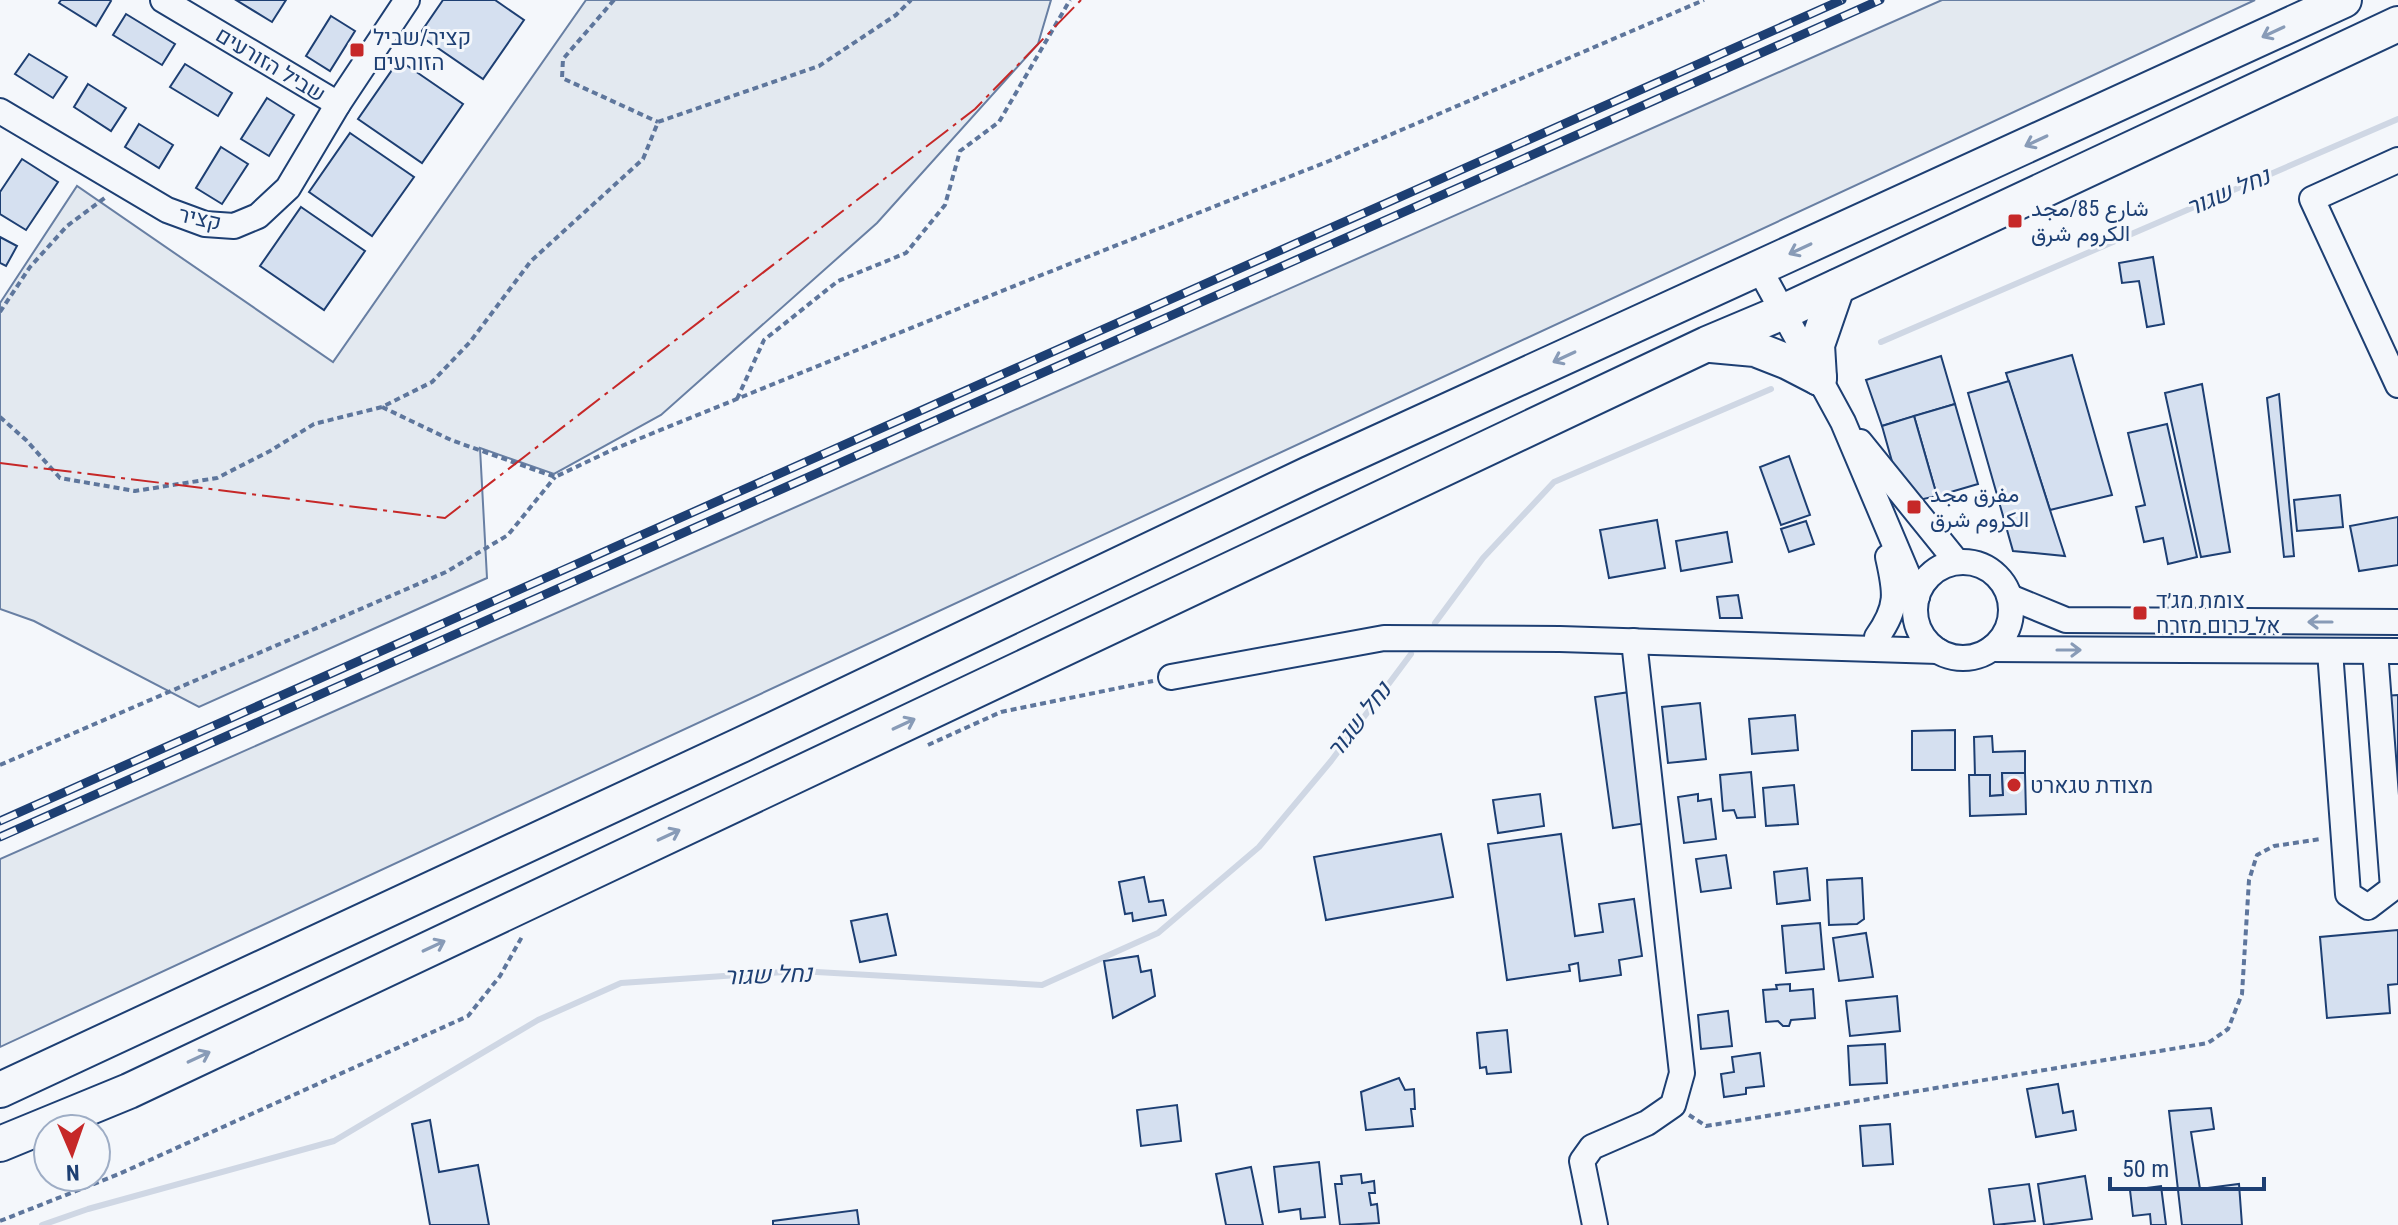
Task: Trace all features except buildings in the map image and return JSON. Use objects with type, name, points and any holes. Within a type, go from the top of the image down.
[{"type":"highway","points":[[0,1090],[727,752],[1309,474],[2344,0]]},
{"type":"highway","points":[[0,1144],[129,1091],[1707,344],[1837,287],[2398,24]]},
{"type":"highway","points":[[1819,378],[1817,345],[1837,287]]},
{"type":"highway","points":[[1707,344],[1755,349],[1819,378]]},
{"type":"street","name":"שביל הזורעים","points":[[163,0],[338,104]]},
{"type":"street","name":"קציר","points":[[3,118],[167,210],[205,224],[234,226],[269,208],[288,188],[338,104],[407,0]]},
{"type":"street","points":[[2398,160],[2312,199],[2398,385]]},
{"type":"street","points":[[1759,268],[1843,422],[1916,609],[1922,635],[1946,655],[1961,658],[1977,656],[2003,638],[2010,624],[2010,597],[2001,579],[1988,568],[1973,562],[1957,562],[1941,567],[1928,576],[1919,589],[1916,609],[1877,637],[1848,649]]},
{"type":"street","points":[[1843,422],[1957,562]]},
{"type":"street","points":[[1874,496],[1895,588],[1890,618],[1877,637]]},
{"type":"street","points":[[2010,597],[2066,620],[2398,622]]},
{"type":"street","points":[[1171,677],[1384,638],[1634,641],[1938,651]]},
{"type":"street","points":[[1595,1225],[1582,1161],[1592,1147],[1647,1123],[1673,1105],[1682,1073],[1634,641]]},
{"type":"street","points":[[1991,649],[2387,651],[2393,888],[2368,907],[2348,894],[2330,651]]},
{"type":"path","points":[[614,0],[563,59],[562,78],[658,122],[819,66],[896,15],[911,0]]},
{"type":"path","points":[[737,399],[764,340],[838,281],[906,253],[945,205],[960,151],[999,122],[1070,0]]},
{"type":"path","points":[[0,765],[446,572],[508,535],[555,477],[614,449],[1329,161],[1704,0]]},
{"type":"path","points":[[0,417],[26,440],[60,478],[135,491],[217,478],[314,424],[382,407],[432,382],[470,342],[531,261],[643,159],[658,122]]},
{"type":"path","points":[[0,312],[30,267],[67,226],[125,185]]},
{"type":"path","points":[[382,407],[451,440],[555,477]]},
{"type":"path","points":[[916,751],[1001,712],[1171,677]]},
{"type":"path","points":[[1673,1105],[1706,1126],[2208,1043],[2228,1029],[2242,994],[2249,880],[2257,855],[2274,846],[2343,835]]},
{"type":"path","points":[[0,1221],[119,1174],[468,1016],[500,976],[526,930]]},
{"type":"shaded area","points":[[586,0],[1051,0],[1038,44],[877,223],[661,415],[554,474],[480,448],[487,578],[199,707],[34,621],[0,609],[0,303],[77,186],[333,362]]},
{"type":"shaded area","points":[[1942,0],[2255,0],[0,1047],[0,859]]},
{"type":"waterway","name":"נחל שגור","points":[[1881,342],[2398,119]]},
{"type":"waterway","name":"נחל שגור","points":[[1435,623],[1483,558],[1554,482],[1771,389]]},
{"type":"waterway","name":"נחל שגור","points":[[42,1225],[88,1209],[334,1141],[538,1020],[621,983],[799,971],[1042,985],[1158,933],[1259,847],[1331,761],[1411,654]]},
{"type":"railway","points":[[0,821],[1842,0]]},
{"type":"railway","points":[[0,837],[1880,0]]},
{"type":"power","points":[[0,463],[445,518],[975,109],[1081,0]]},
{"type":"place","name":"קציר/שביל הזורעים","points":[[357,50]]},
{"type":"place","name":"شارع 85/مجد الكروم شرق","points":[[2015,221]]},
{"type":"place","name":"مفرق مجد الكروم شرق","points":[[1914,507]]},
{"type":"place","name":"צומת מג׳ד אל כרום מזרח","points":[[2140,613]]},
{"type":"place","name":"מצודת טגארט","points":[[2014,785]]}]
